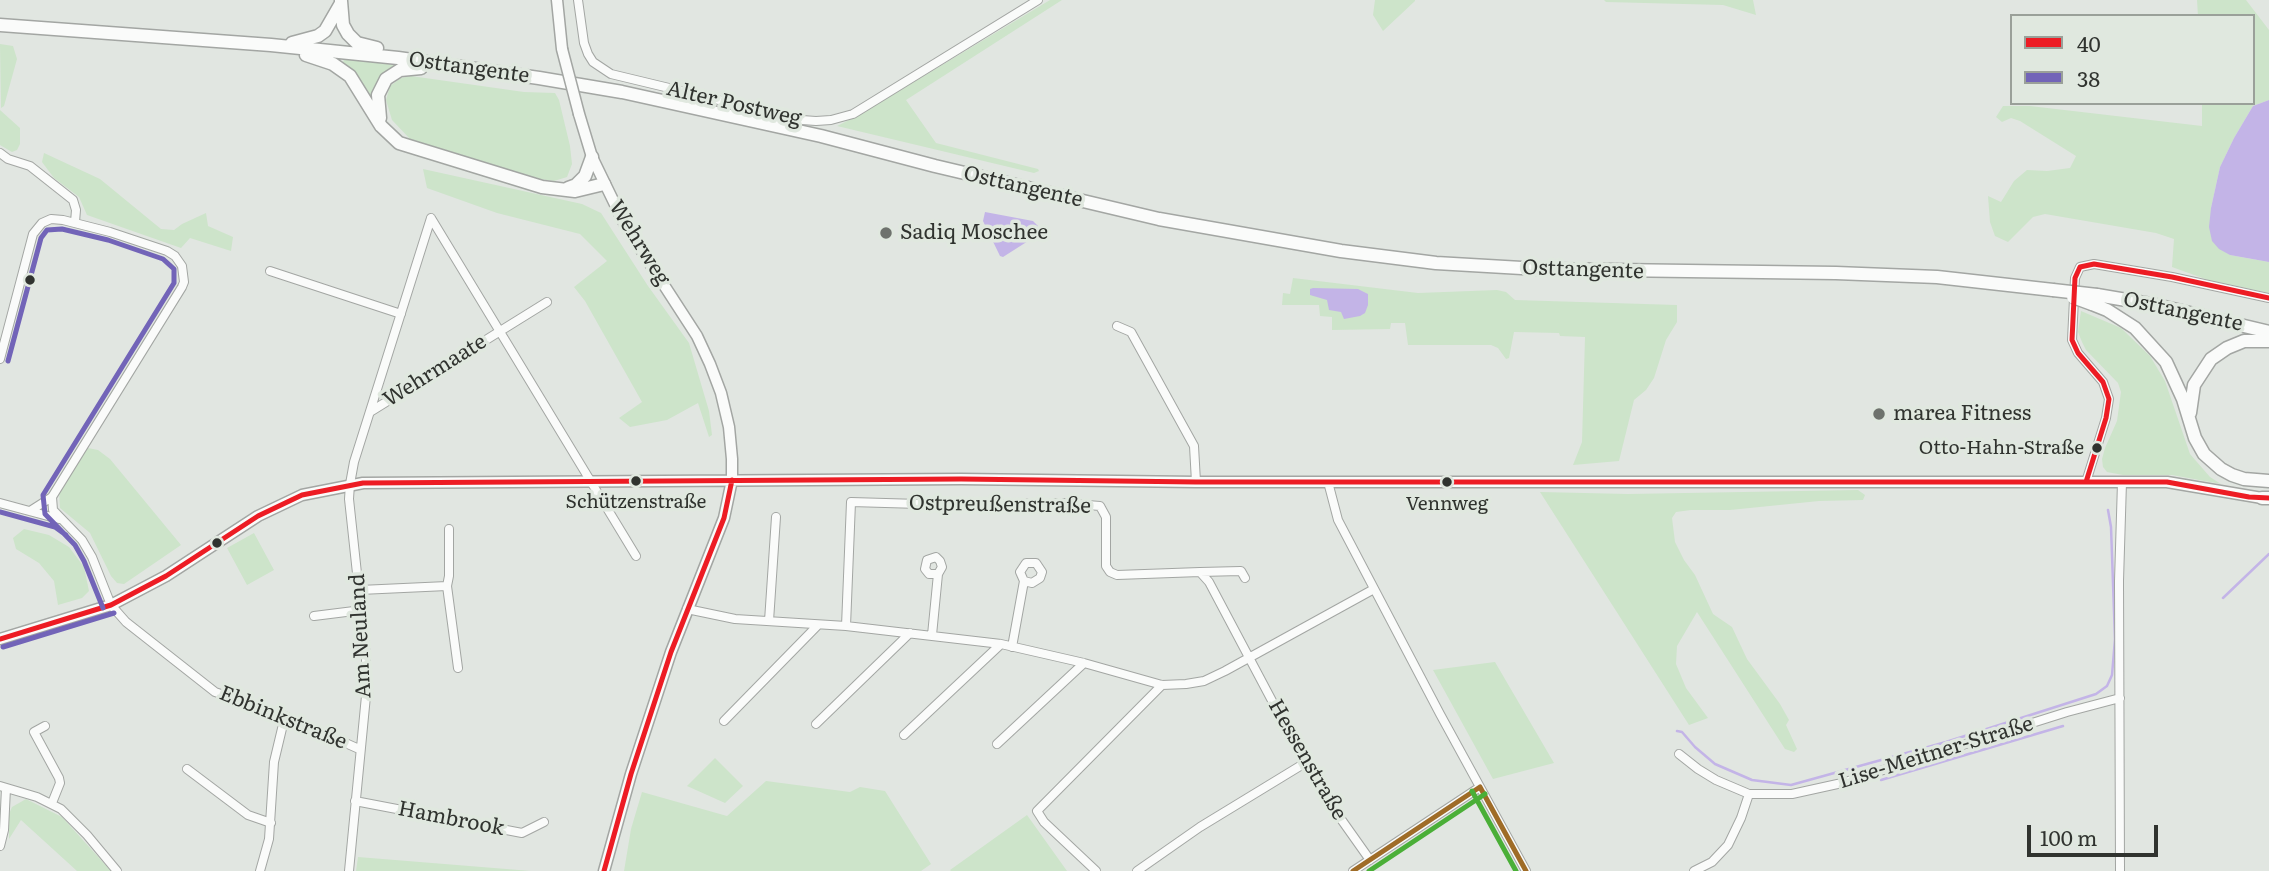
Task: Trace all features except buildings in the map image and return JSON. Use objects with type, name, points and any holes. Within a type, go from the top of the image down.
[{"type":"main road","points":[[271,45],[305,41],[318,36],[331,21],[342,1]]},
{"type":"main road","points":[[342,1],[343,25],[356,43],[424,61]]},
{"type":"main road","name":"Osttangente","points":[[0,25],[271,45],[424,61],[622,92],[821,136],[1159,219],[1341,251],[1436,263],[1539,270],[1937,277],[2053,290],[2094,300],[2170,308],[2269,332]]},
{"type":"main road","points":[[271,45],[321,59],[343,70],[356,83],[381,126],[391,138],[407,147],[559,191],[575,191],[604,184]]},
{"type":"main road","points":[[381,126],[377,106],[379,94],[386,79],[392,74],[409,67],[460,67]]},
{"type":"main road","points":[[559,191],[576,185],[584,176],[592,157]]},
{"type":"main road","points":[[2094,300],[2135,328],[2166,362],[2204,454],[2221,469],[2244,479],[2269,481]]},
{"type":"main road","points":[[2191,428],[2191,397],[2204,366],[2234,344],[2244,341],[2269,341]]},
{"type":"street","name":"Wehrweg","points":[[557,0],[562,49],[592,157],[625,225],[697,336],[710,364],[721,393],[729,427],[732,480],[713,550],[687,609],[631,774],[604,871]]},
{"type":"street","name":"Alter Postweg","points":[[578,0],[587,54],[593,62],[611,74],[789,118],[816,121],[853,114],[1038,0]]},
{"type":"street","points":[[0,153],[8,159],[30,166],[73,200],[75,222]]},
{"type":"street","name":"Wehrmaate","points":[[350,484],[431,218],[499,331]]},
{"type":"street","points":[[0,359],[36,228],[51,219],[75,222],[167,251],[182,266],[184,282],[52,498],[30,511]]},
{"type":"street","points":[[2086,482],[2106,418],[2109,399],[2103,382],[2078,353],[2072,340],[2073,298],[2076,273],[2080,267],[2086,264],[2107,266],[2269,298]]},
{"type":"street","points":[[270,271],[401,314]]},
{"type":"street","name":"Wehrmaate","points":[[370,412],[547,302]]},
{"type":"street","points":[[1116,326],[1131,332],[1194,446],[1196,482]]},
{"type":"street","points":[[499,331],[636,556]]},
{"type":"street","points":[[0,639],[111,605],[166,576],[279,505],[318,490],[350,484],[961,479],[1196,482],[2167,482],[2266,498]]},
{"type":"street","points":[[1328,482],[1338,520],[1526,871]]},
{"type":"street","points":[[2120,871],[2119,581],[2122,482]]},
{"type":"street","name":"Am Neuland","points":[[349,871],[366,696],[366,657],[349,499],[350,484]]},
{"type":"street","points":[[52,498],[53,510],[59,519],[82,540],[92,557],[111,605]]},
{"type":"street","name":"Ostpreußenstraße","points":[[846,626],[851,502],[1096,504],[1106,517],[1106,566],[1110,572],[1117,575],[1200,572]]},
{"type":"street","points":[[0,503],[59,519]]},
{"type":"street","points":[[769,621],[776,517]]},
{"type":"street","points":[[449,529],[447,586],[458,668]]},
{"type":"street","points":[[1200,572],[1241,571],[1245,578]]},
{"type":"street","points":[[1200,572],[1209,582],[1249,657]]},
{"type":"street","points":[[932,635],[938,574]]},
{"type":"street","points":[[1012,647],[1024,581]]},
{"type":"street","points":[[360,590],[447,586]]},
{"type":"street","points":[[687,609],[718,617],[846,626],[1001,644],[1162,685],[1204,681],[1374,589]]},
{"type":"street","name":"Ebbinkstraße","points":[[111,605],[126,622],[215,692],[285,716],[359,749]]},
{"type":"street","points":[[314,616],[362,610]]},
{"type":"street","points":[[724,721],[818,625]]},
{"type":"street","points":[[816,724],[911,633]]},
{"type":"street","points":[[904,735],[1001,644]]},
{"type":"street","name":"Hessenstraße","points":[[1249,657],[1305,763],[1370,860]]},
{"type":"street","points":[[997,744],[1084,663]]},
{"type":"street","points":[[1097,871],[1044,822],[1037,811],[1162,685]]},
{"type":"street","name":"Lise-Meitner-Straße","points":[[1679,754],[1698,769],[1749,793],[1791,794],[1812,791],[2120,698]]},
{"type":"street","points":[[260,871],[266,855],[271,822],[274,762],[285,716]]},
{"type":"street","points":[[45,726],[34,733],[59,778],[60,783],[52,803]]},
{"type":"street","points":[[1137,871],[1200,827],[1305,763]]},
{"type":"street","points":[[187,769],[248,815],[271,822]]},
{"type":"street","points":[[0,846],[4,830],[3,787],[52,803],[72,818],[117,871]]},
{"type":"street","points":[[1353,871],[1480,787]]},
{"type":"street","points":[[1694,871],[1712,862],[1728,845],[1749,793]]},
{"type":"street","name":"Hambrook","points":[[355,801],[522,833],[544,822]]},
{"type":"green space","points":[[1050,0],[1062,0],[906,100],[936,143],[1039,171],[1034,173],[837,126],[859,115]]},
{"type":"green space","points":[[1375,0],[1415,1],[1383,31],[1373,15]]},
{"type":"green space","points":[[1604,0],[1753,0],[1756,15],[1723,5]]},
{"type":"green space","points":[[2197,0],[2246,0],[2269,30],[2269,100],[2253,106],[2234,138],[2220,167],[2211,208],[2230,255],[2269,262],[2269,293],[2208,280],[2172,267],[2174,239],[2156,233],[2045,214],[2033,217],[2008,242],[1995,236],[1990,222],[1988,196],[2001,202],[2014,181],[2027,170],[2070,168],[2076,156],[2020,121],[2011,118],[2002,122],[1996,117],[2003,106],[2030,106],[2202,126],[2202,105],[2255,105],[2255,14],[2198,14]]},
{"type":"green space","points":[[0,44],[13,46],[17,59],[4,106],[1,108]]},
{"type":"green space","points":[[345,58],[394,65],[372,104],[362,83],[342,63]]},
{"type":"green space","points":[[411,76],[524,92],[555,93],[570,146],[572,164],[567,177],[554,181],[540,179],[410,139],[392,120],[386,100],[390,86],[401,78]]},
{"type":"green space","points":[[0,110],[20,128],[20,144],[17,150],[12,152],[0,145]]},
{"type":"green space","points":[[44,153],[100,179],[161,229],[174,230],[206,213],[208,226],[233,237],[231,251],[190,238],[181,248],[87,215],[79,197],[54,178],[42,162]]},
{"type":"green space","points":[[423,169],[582,204],[601,213],[689,343],[709,411],[712,435],[709,437],[698,403],[667,420],[630,427],[619,418],[642,402],[585,301],[574,287],[607,261],[580,234],[497,213],[427,188]]},
{"type":"green space","points":[[1293,278],[1418,293],[1497,290],[1506,292],[1515,300],[1677,305],[1677,322],[1666,340],[1654,378],[1646,390],[1634,400],[1619,461],[1573,465],[1582,442],[1585,337],[1560,336],[1559,333],[1514,332],[1509,358],[1506,359],[1498,348],[1491,345],[1408,345],[1405,323],[1391,323],[1390,329],[1332,330],[1332,317],[1320,316],[1319,305],[1282,305],[1283,293],[1290,294]]},
{"type":"green space","points":[[2081,311],[2121,328],[2150,356],[2165,381],[2190,454],[2210,477],[2221,484],[2172,475],[2123,475],[2107,472],[2102,459],[2117,421],[2121,392],[2118,383],[2086,350],[2082,342],[2078,332]]},
{"type":"green space","points":[[83,447],[98,450],[110,459],[181,545],[124,584],[117,583],[111,576],[90,533],[60,508],[59,490]]},
{"type":"green space","points":[[1858,490],[1865,495],[1863,500],[1819,501],[1730,510],[1691,510],[1676,512],[1672,518],[1675,542],[1695,575],[1713,614],[1732,627],[1747,659],[1789,720],[1786,725],[1797,749],[1794,752],[1785,749],[1697,612],[1677,646],[1676,664],[1686,688],[1708,718],[1689,725],[1540,492],[1628,494]]},
{"type":"green space","points":[[24,529],[49,535],[69,547],[84,567],[89,591],[82,598],[58,605],[54,581],[39,563],[16,549],[13,538]]},
{"type":"green space","points":[[254,533],[274,570],[247,585],[227,548]]},
{"type":"green space","points":[[1495,662],[1554,763],[1493,779],[1433,670]]},
{"type":"green space","points":[[715,758],[743,786],[725,803],[687,786]]},
{"type":"green space","points":[[766,781],[850,792],[860,787],[885,791],[931,864],[921,871],[624,871],[631,829],[642,792],[727,816]]},
{"type":"green space","points":[[26,799],[62,817],[111,871],[77,871],[21,820],[9,839],[9,814],[12,807]]},
{"type":"green space","points":[[1027,815],[1067,871],[950,870]]},
{"type":"green space","points":[[358,857],[531,871],[356,871]]},
{"type":"shaded area","points":[[2269,100],[2269,262],[2230,255],[2219,249],[2212,241],[2209,227],[2220,167],[2253,106]]},
{"type":"shaded area","points":[[985,212],[1033,221],[1039,231],[1036,236],[1003,257],[1000,256],[983,221]]},
{"type":"shaded area","points":[[1310,289],[1358,289],[1368,294],[1365,313],[1344,319],[1341,312],[1329,310],[1327,300],[1310,295]]},
{"type":"waterway","points":[[1677,731],[1682,732],[1715,764],[1752,780],[1791,785],[1946,742],[2096,694],[2107,686],[2112,675],[2115,639],[2108,510]]},
{"type":"waterway","points":[[2223,598],[2269,554]]},
{"type":"waterway","points":[[1881,780],[2063,726]]},
{"type":"transit line","name":"38","points":[[8,361],[41,238],[47,230],[62,229],[108,240],[163,259],[174,269],[174,283],[43,495],[45,514],[75,545],[103,608]]},
{"type":"transit line","name":"40","points":[[2086,482],[2106,418],[2109,399],[2103,382],[2078,353],[2072,340],[2075,278],[2080,267],[2094,264],[2172,277],[2269,298]]},
{"type":"transit line","name":"40","points":[[0,639],[111,605],[166,576],[258,516],[302,495],[363,483],[961,479],[1196,482],[2167,482],[2249,497],[2269,498]]},
{"type":"transit line","name":"40","points":[[604,871],[631,774],[671,652],[724,518],[732,480]]},
{"type":"transit line","name":"38","points":[[0,512],[55,527],[66,535]]},
{"type":"transit line","name":"38","points":[[3,647],[114,613]]},
{"type":"transit line","points":[[1480,787],[1526,871]]},
{"type":"transit line","points":[[1353,871],[1480,787]]},
{"type":"transit line","points":[[1472,791],[1516,871]]},
{"type":"transit line","points":[[1369,871],[1485,794]]},
{"type":"place","name":"Sadiq Moschee","points":[[886,233]]},
{"type":"place","name":"marea Fitness","points":[[1879,414]]},
{"type":"place","name":"Otto-Hahn-Straße","points":[[2097,448]]},
{"type":"place","name":"Schützenstraße","points":[[636,481]]},
{"type":"place","name":"Vennweg","points":[[1447,482]]}]
